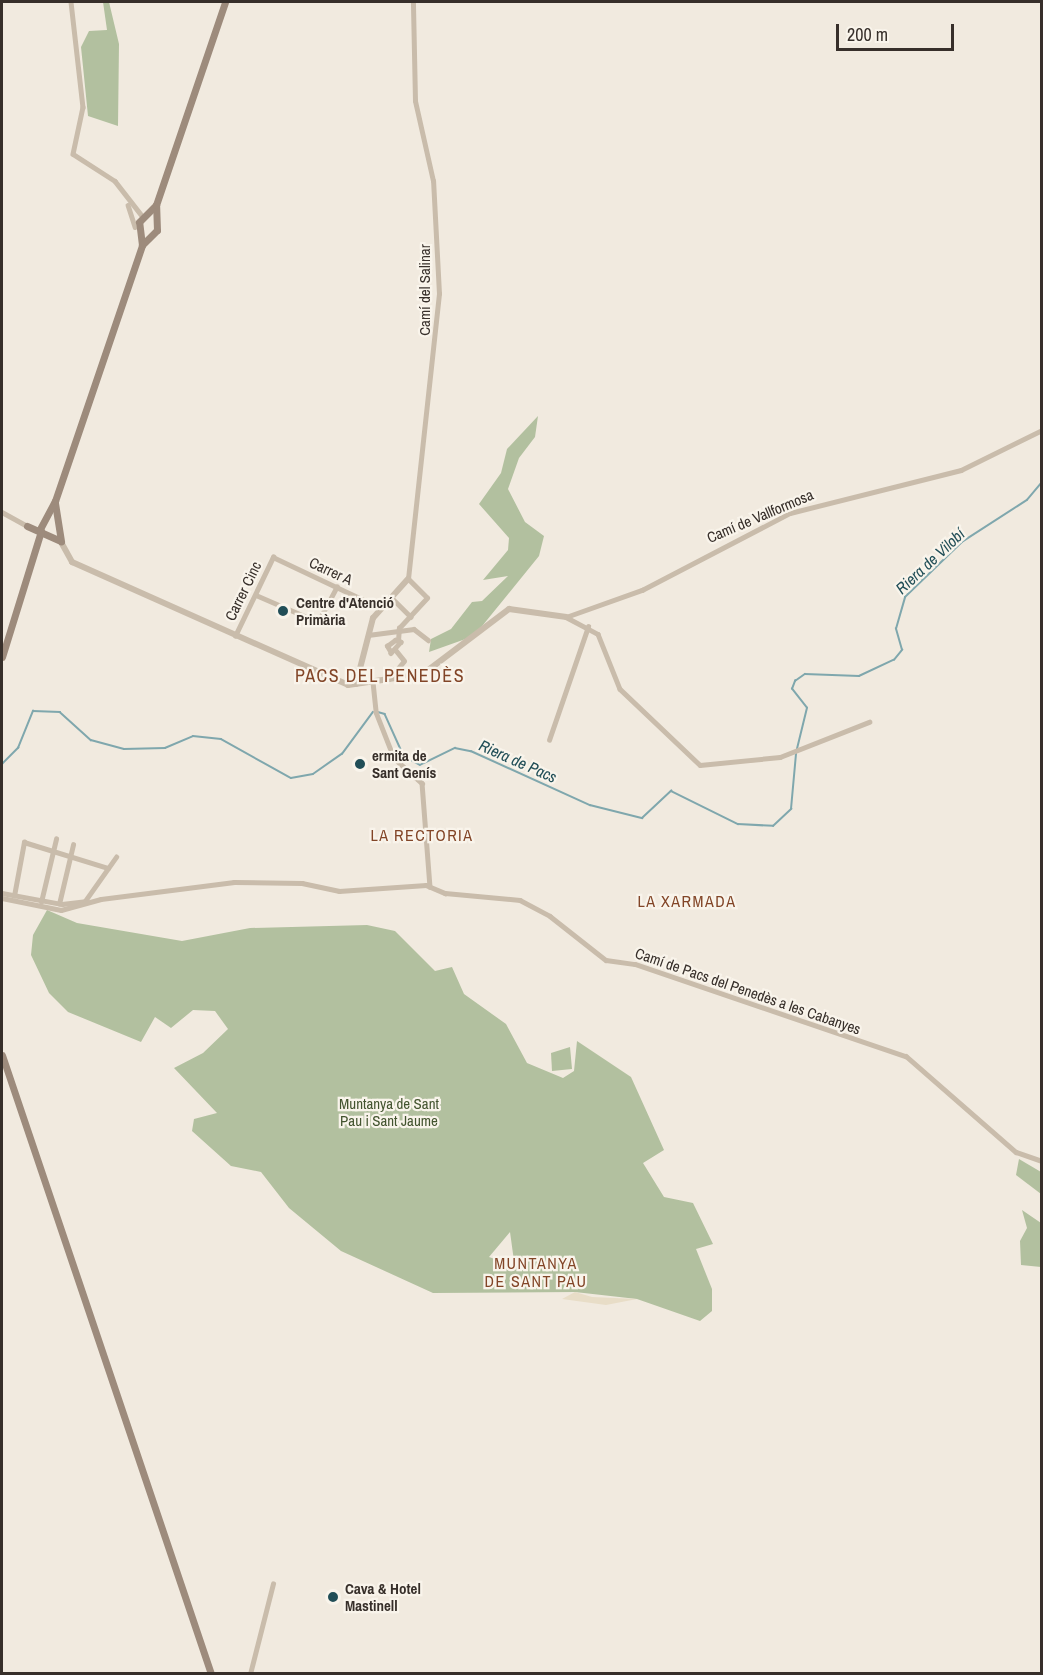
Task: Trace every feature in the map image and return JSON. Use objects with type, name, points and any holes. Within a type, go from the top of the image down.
[{"type":"main road","points":[[2,657],[37,553],[42,519],[55,501],[142,245],[157,221],[156,205],[225,2]]},
{"type":"main road","points":[[142,245],[138,230],[145,216],[156,205]]},
{"type":"main road","points":[[145,216],[157,221]]},
{"type":"main road","points":[[138,230],[150,235]]},
{"type":"main road","points":[[55,501],[56,525],[61,542]]},
{"type":"main road","points":[[27,526],[42,519],[56,525]]},
{"type":"main road","points":[[37,553],[56,525]]},
{"type":"main road","points":[[27,526],[50,534],[61,542]]},
{"type":"main road","points":[[2,1055],[211,1674]]},
{"type":"street","points":[[71,2],[83,107],[73,154],[115,181],[145,216]]},
{"type":"street","name":"Camí del Salinar","points":[[408,579],[439,294],[433,181],[415,101],[413,2]]},
{"type":"street","points":[[127,197],[138,230]]},
{"type":"street","name":"Camí de Vallformosa","points":[[566,617],[631,595],[790,513],[946,475],[1007,450],[1041,430]]},
{"type":"street","points":[[2,512],[27,526]]},
{"type":"street","points":[[61,542],[72,562],[344,684],[423,674],[509,609],[566,617],[588,627],[600,638],[609,672],[620,689],[696,763],[706,767],[792,753],[868,722]]},
{"type":"street","name":"Carrer Cinc","points":[[235,636],[273,557]]},
{"type":"street","name":"Carrer A","points":[[273,557],[379,607]]},
{"type":"street","points":[[356,684],[368,635],[379,607],[408,579],[427,598],[399,628],[396,651]]},
{"type":"street","points":[[256,595],[318,622],[337,587]]},
{"type":"street","points":[[391,597],[411,617]]},
{"type":"street","points":[[549,740],[588,627]]},
{"type":"street","points":[[368,635],[399,628],[414,629],[428,640]]},
{"type":"street","points":[[389,680],[404,661],[396,651],[387,646],[398,641]]},
{"type":"street","points":[[373,682],[376,712],[394,758],[422,783],[430,887]]},
{"type":"street","points":[[41,902],[56,838]]},
{"type":"street","points":[[14,896],[24,842],[108,868]]},
{"type":"street","points":[[59,904],[73,844]]},
{"type":"street","points":[[2,893],[59,904],[88,900],[116,857]]},
{"type":"street","name":"Camí de Pacs del Penedès a les Cabanyes","points":[[2,898],[61,910],[101,898],[234,882],[302,883],[339,891],[430,887],[520,900],[550,916],[606,960],[635,964],[906,1056],[1016,1152],[1041,1161]]},
{"type":"street","points":[[250,1674],[273,1584]]},
{"type":"green space","points":[[103,2],[109,2],[119,44],[118,126],[88,116],[81,47],[89,31],[107,30]]},
{"type":"green space","points":[[538,416],[535,437],[519,458],[508,489],[525,522],[544,536],[539,556],[474,636],[429,652],[431,639],[451,629],[472,602],[482,601],[508,576],[483,580],[508,550],[509,538],[479,504],[501,473],[507,449]]},
{"type":"green space","name":"Muntanya de Sant Pau i Sant Jaume","points":[[47,910],[77,923],[182,941],[250,928],[367,925],[395,931],[435,971],[452,967],[464,994],[506,1024],[527,1063],[563,1078],[574,1071],[577,1041],[631,1077],[664,1150],[643,1163],[664,1197],[693,1203],[713,1244],[696,1249],[712,1289],[712,1311],[700,1321],[637,1299],[575,1292],[433,1293],[341,1251],[289,1208],[261,1172],[231,1166],[192,1131],[194,1119],[217,1113],[174,1068],[203,1053],[228,1029],[215,1011],[193,1010],[171,1028],[155,1017],[141,1042],[68,1012],[49,993],[31,955],[33,935]],"holes":[[[510,1232],[514,1261],[512,1265],[489,1257]]]},
{"type":"green space","points":[[570,1047],[572,1069],[552,1071],[551,1053]]},
{"type":"green space","points":[[1019,1159],[1041,1172],[1041,1194],[1016,1175]]},
{"type":"green space","points":[[1022,1210],[1041,1223],[1041,1267],[1021,1265],[1020,1241],[1027,1228]]},
{"type":"shaded area","points":[[575,1292],[592,1297],[637,1299],[606,1305],[562,1299]]},
{"type":"waterway","name":"Riera de Vilobí","points":[[797,749],[807,708],[792,689],[795,681],[805,674],[859,676],[894,660],[902,650],[896,629],[905,597],[962,542],[1027,500],[1042,482]]},
{"type":"waterway","name":"Riera de Pacs","points":[[2,764],[18,748],[33,711],[60,712],[91,740],[124,749],[165,748],[193,736],[221,739],[291,778],[313,774],[342,754],[373,712]]},
{"type":"waterway","name":"Riera de Pacs","points":[[378,712],[385,714],[404,756],[420,765],[455,748],[471,751],[590,805],[642,818],[671,791],[738,824],[773,826],[791,809],[796,754]]},
{"type":"place","name":"Centre d'Atenció Primària","points":[[283,611]]},
{"type":"place","name":"ermita de Sant Genís","points":[[360,764]]},
{"type":"place","name":"Cava & Hotel Mastinell","points":[[333,1597]]},
{"type":"district","name":"PACS DEL PENEDÈS","points":[[380,676]]},
{"type":"district","name":"LA RECTORIA","points":[[422,835]]},
{"type":"district","name":"LA XARMADA","points":[[687,901]]},
{"type":"district","name":"MUNTANYA DE SANT PAU","points":[[536,1272]]}]
